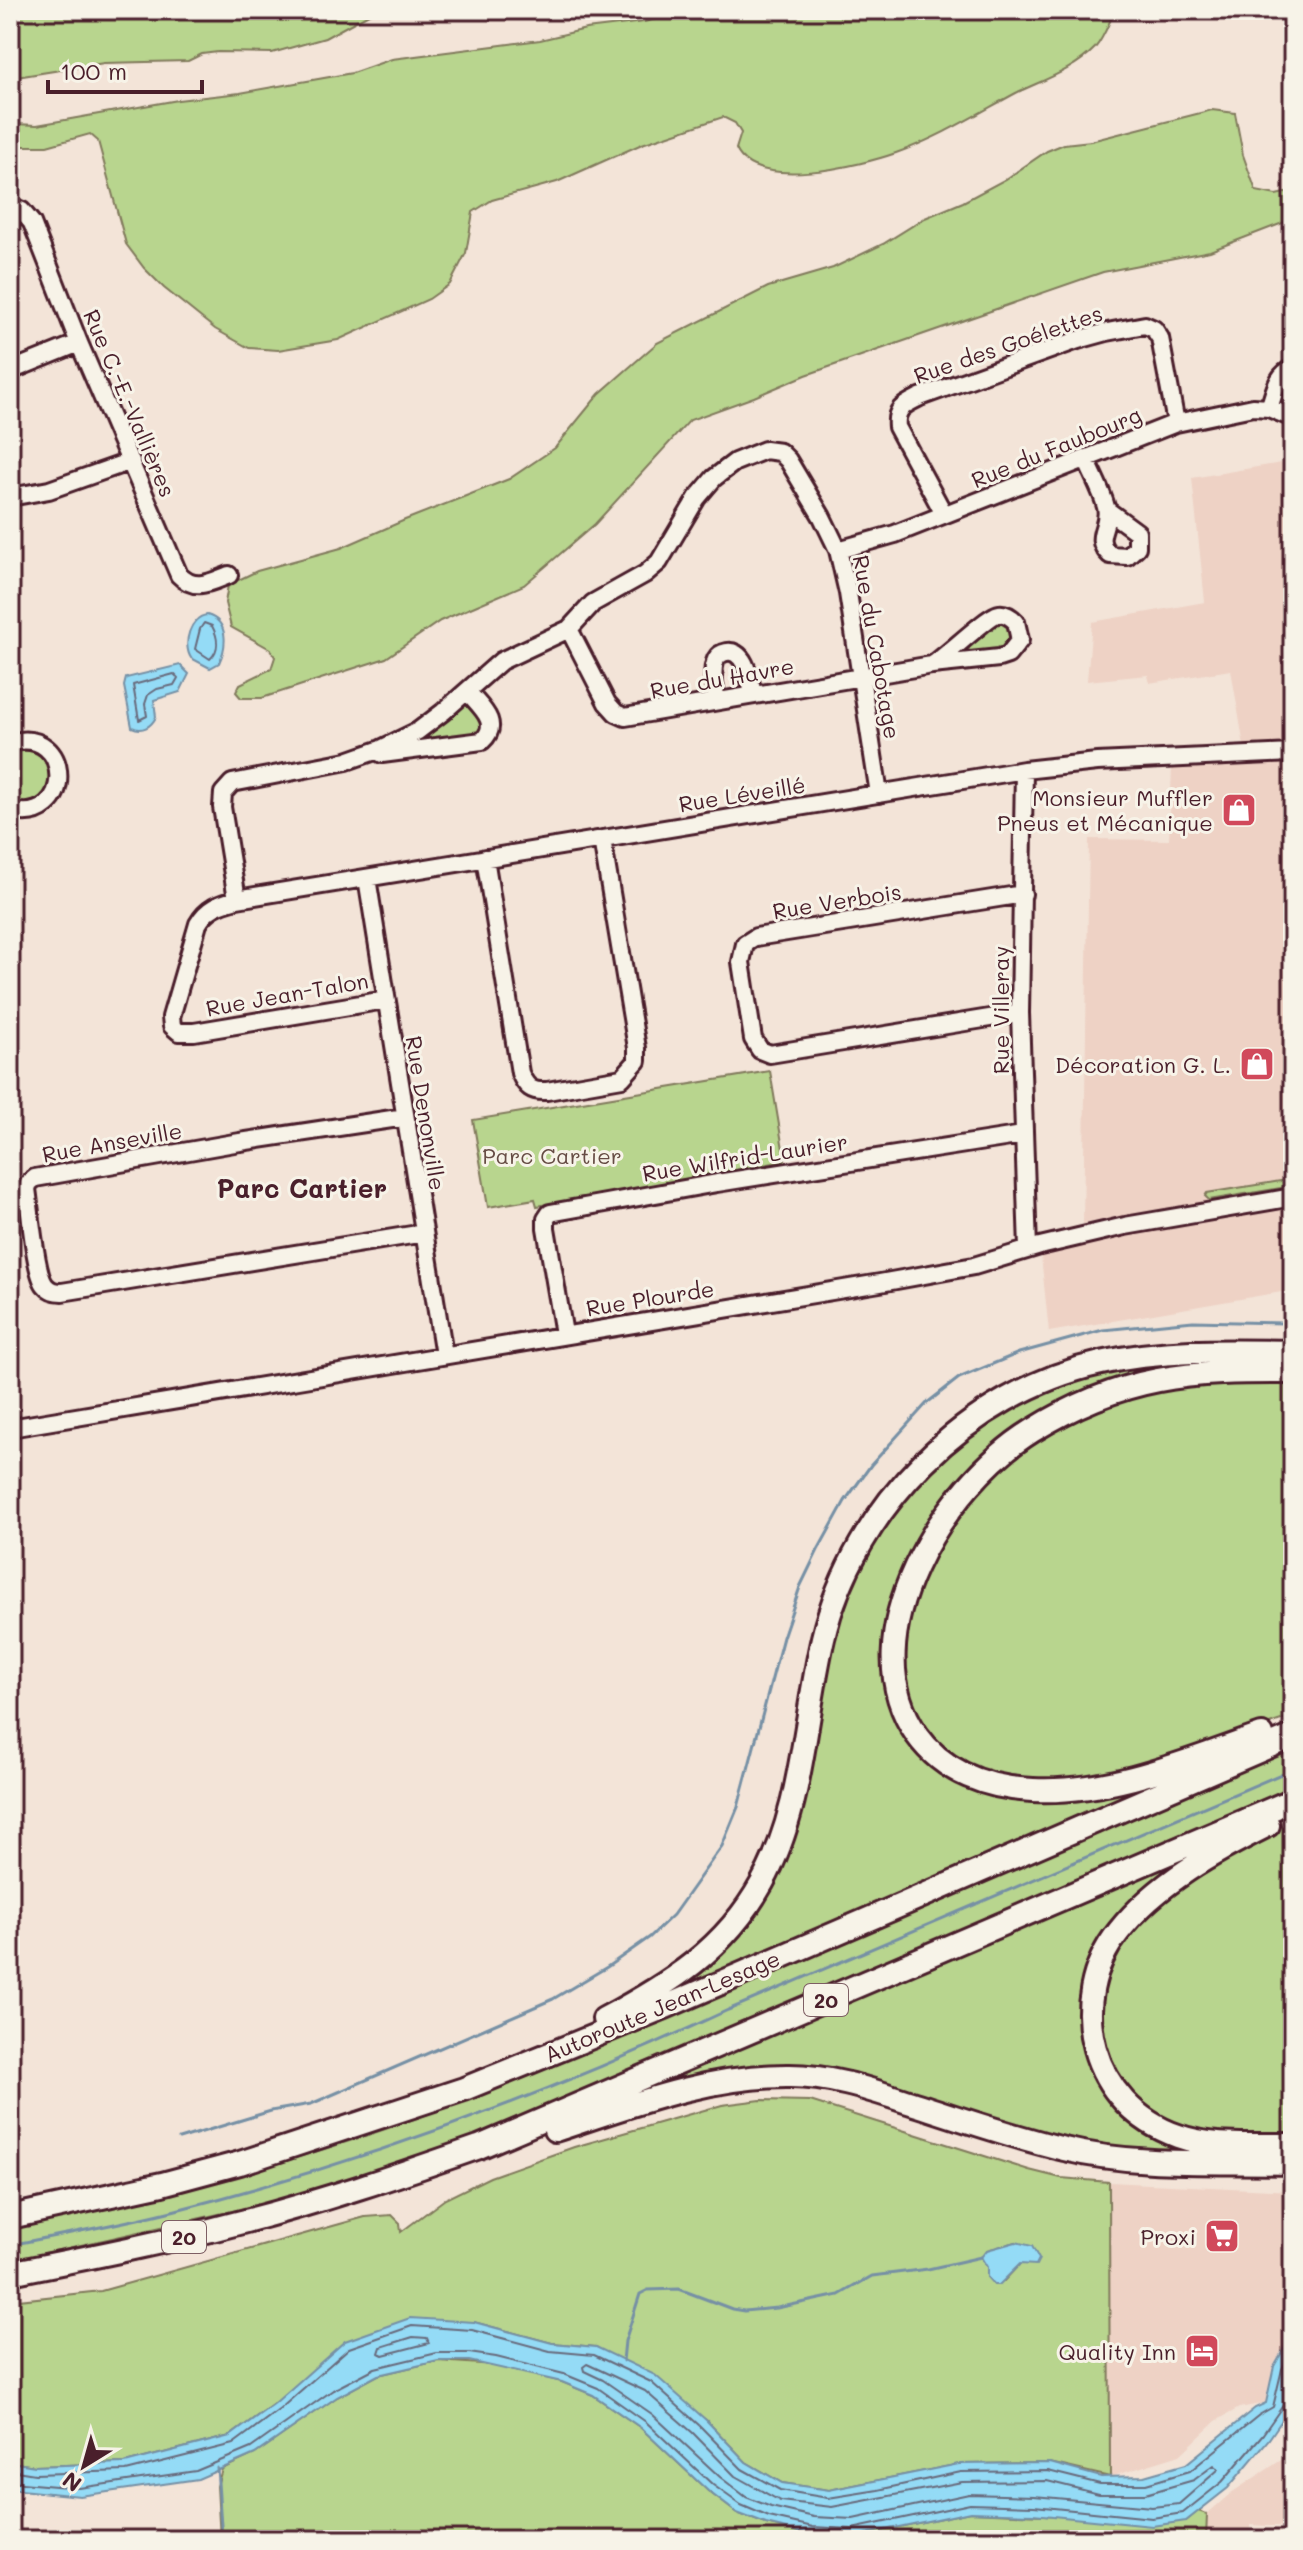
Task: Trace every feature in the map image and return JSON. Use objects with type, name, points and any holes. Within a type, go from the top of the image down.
[{"type":"highway","points":[[464,2089],[599,2021],[684,1972],[706,1955],[743,1912],[774,1859],[788,1821],[824,1635],[839,1589],[868,1531],[885,1507],[942,1445],[1021,1393],[1056,1377],[1097,1364],[1181,1351],[1293,1352]]},
{"type":"highway","points":[[1293,1372],[1205,1373],[1155,1379],[1083,1403],[1029,1432],[971,1486],[935,1534],[904,1596],[896,1625],[892,1660],[905,1714],[923,1744],[937,1757],[975,1780],[1009,1787],[1059,1790],[1126,1778],[1169,1767],[1293,1724]]},
{"type":"highway","name":"Autoroute Jean-Lesage","points":[[10,2217],[132,2191],[240,2163],[464,2089],[665,2007],[1293,1736]]},
{"type":"highway","name":"20","points":[[10,2273],[187,2236],[355,2190],[479,2147],[1293,1800]]},
{"type":"highway","points":[[1293,1812],[1210,1856],[1146,1902],[1118,1932],[1101,1960],[1091,1988],[1088,2014],[1093,2044],[1105,2073],[1125,2101],[1148,2121],[1176,2136],[1207,2143],[1293,2145]]},
{"type":"highway","points":[[355,2190],[437,2168],[683,2090],[772,2076],[807,2076],[843,2083],[1089,2155],[1161,2161],[1293,2163]]},
{"type":"street","name":"Rue C.-E.-Vallières","points":[[10,206],[22,211],[32,223],[79,343],[179,575],[186,583],[197,586],[229,575]]},
{"type":"street","name":"Rue des Goélettes","points":[[944,514],[897,427],[896,416],[901,406],[920,397],[1078,340],[1145,325],[1154,329],[1160,338],[1176,423]]},
{"type":"street","points":[[10,371],[79,343]]},
{"type":"street","points":[[1269,408],[1278,380],[1284,372],[1293,368]]},
{"type":"street","name":"Rue du Faubourg","points":[[838,550],[895,534],[1176,423],[1253,407],[1269,408],[1293,418]]},
{"type":"street","name":"Rue du Cabotage","points":[[237,899],[221,799],[227,787],[255,777],[327,767],[364,756],[418,731],[501,661],[569,629],[593,603],[659,562],[697,498],[714,478],[735,462],[765,450],[780,452],[788,460],[838,550],[848,593],[879,794]]},
{"type":"street","points":[[1086,459],[1107,510]]},
{"type":"street","points":[[10,497],[49,490],[131,461]]},
{"type":"street","name":"Rue du Havre","points":[[569,629],[607,703],[625,717],[1008,655],[1020,640],[1016,622],[1009,616],[999,614],[989,618],[948,655],[932,665]]},
{"type":"street","points":[[717,701],[714,665],[717,657],[724,653],[733,652],[747,667],[753,695]]},
{"type":"street","name":"Rue du Cabotage","points":[[364,756],[482,741],[491,729],[491,722],[467,691]]},
{"type":"street","points":[[10,743],[27,740],[45,747],[54,758],[59,778],[55,794],[42,807],[24,812],[10,810]]},
{"type":"street","name":"Rue Léveillé","points":[[204,914],[217,905],[237,899],[1024,770],[1097,762],[1293,753]]},
{"type":"street","name":"Rue Villeray","points":[[1024,770],[1020,1013],[1028,1249]]},
{"type":"street","points":[[485,858],[520,1073],[529,1088],[536,1092],[547,1091],[622,1078],[637,1061],[602,839]]},
{"type":"street","name":"Rue Denonville","points":[[367,878],[444,1355]]},
{"type":"street","name":"Rue Verbois","points":[[1020,1013],[770,1054],[760,1050],[753,1039],[741,962],[745,944],[756,937],[1023,894]]},
{"type":"street","name":"Rue Jean-Talon","points":[[204,914],[198,924],[171,1017],[172,1026],[179,1032],[385,1000]]},
{"type":"street","name":"Rue Anseville","points":[[405,1117],[35,1178],[27,1189],[40,1272],[47,1288],[62,1292],[424,1233]]},
{"type":"street","name":"Rue Wilfrid-Laurier","points":[[564,1334],[546,1228],[550,1213],[607,1201],[1023,1135]]},
{"type":"street","name":"Rue Plourde","points":[[10,1428],[911,1277],[989,1262],[1028,1249],[1125,1226],[1293,1197]]},
{"type":"shaded area","points":[[1293,461],[1293,744],[1244,746],[1231,670],[1149,683],[1148,675],[1087,681],[1092,622],[1205,602],[1192,478]]},
{"type":"shaded area","points":[[1293,762],[1293,1186],[1083,1224],[1089,839],[1169,840],[1172,767]]},
{"type":"shaded area","points":[[1293,1206],[1293,1290],[1049,1332],[1041,1256],[1127,1235]]},
{"type":"shaded area","points":[[1109,2182],[1293,2191],[1293,2333],[1274,2366],[1266,2403],[1239,2408],[1216,2421],[1180,2455],[1110,2477]]},
{"type":"shaded area","points":[[1293,2455],[1293,2527],[1250,2525],[1250,2540],[1206,2540],[1207,2514],[1231,2493]]},
{"type":"green space","points":[[10,10],[376,10],[325,38],[272,53],[218,52],[202,54],[188,61],[104,63],[10,78]]},
{"type":"green space","points":[[692,10],[1115,10],[1098,44],[1078,62],[942,133],[880,158],[810,172],[764,169],[747,162],[736,149],[741,133],[735,123],[723,117],[642,144],[557,182],[492,200],[473,212],[466,253],[450,284],[429,299],[338,340],[278,350],[249,348],[215,329],[144,268],[126,244],[98,141],[90,134],[47,146],[10,146],[10,119],[15,124],[37,125],[178,100],[240,93],[352,73],[392,59],[540,40],[586,29],[644,22]]},
{"type":"green space","points":[[1212,110],[1235,113],[1243,155],[1256,191],[1276,195],[1293,191],[1293,219],[1210,251],[1103,272],[806,375],[690,420],[595,524],[524,585],[440,621],[386,658],[262,698],[241,698],[236,692],[240,684],[271,669],[275,657],[270,649],[231,627],[225,603],[228,585],[257,571],[341,548],[509,479],[555,448],[599,394],[657,343],[768,287],[833,268],[883,244],[925,218],[1006,179],[1047,151],[1064,144],[1091,141]]},
{"type":"green space","points":[[1000,621],[1008,624],[1014,632],[1010,645],[999,650],[968,652],[976,638]]},
{"type":"green space","points":[[465,704],[484,724],[479,733],[416,743],[415,741]]},
{"type":"green space","points":[[22,747],[37,753],[47,762],[51,783],[38,800],[10,802],[10,750]]},
{"type":"green space","name":"Parc Cartier","points":[[770,1071],[785,1161],[537,1206],[535,1199],[488,1207],[473,1120]]},
{"type":"green space","points":[[1293,1179],[1293,1186],[1209,1200],[1205,1196],[1207,1193]]},
{"type":"green space","points":[[1273,1357],[1056,1410],[921,1545],[894,1706],[994,1791],[1195,1768],[654,2001],[754,1912],[827,1651],[865,1551],[907,1492],[974,1430],[1022,1399],[1123,1365]]},
{"type":"green space","points":[[1293,1376],[1293,1716],[1193,1750],[1112,1771],[1070,1778],[1018,1780],[968,1766],[931,1738],[904,1689],[904,1629],[925,1573],[946,1534],[989,1476],[1053,1426],[1135,1391]]},
{"type":"green space","points":[[1293,1749],[1293,1787],[502,2128],[365,2175],[259,2205],[10,2261],[10,2227],[305,2155],[466,2100],[561,2063]]},
{"type":"green space","points":[[1293,1821],[1293,2136],[1226,2136],[1186,2130],[1143,2105],[1124,2086],[1111,2063],[1102,2037],[1100,2011],[1103,1984],[1112,1959],[1145,1916],[1205,1870]]},
{"type":"green space","points":[[1204,1849],[1167,1876],[1084,2003],[1139,2122],[1293,2155],[1096,2148],[861,2081],[629,2096]]},
{"type":"green space","points":[[761,2100],[810,2101],[1029,2170],[1061,2178],[1109,2182],[1110,2477],[1050,2463],[960,2464],[829,2490],[782,2483],[746,2462],[706,2420],[596,2347],[552,2343],[474,2322],[275,2403],[230,2436],[125,2463],[35,2466],[10,2462],[10,2301],[101,2291],[365,2217],[392,2215],[400,2223],[401,2232],[445,2199],[490,2177],[574,2147],[722,2105]],"holes":[[[1016,2242],[1020,2264],[1004,2281],[987,2277],[987,2250]]]},
{"type":"green space","points":[[438,2361],[495,2365],[562,2382],[593,2395],[641,2428],[708,2491],[737,2513],[812,2535],[856,2536],[970,2512],[1186,2521],[1198,2511],[1207,2514],[1206,2540],[220,2540],[217,2486],[222,2469],[255,2454],[337,2397],[378,2375]]},
{"type":"water","points":[[207,615],[219,623],[224,635],[224,649],[219,663],[210,668],[191,658],[187,646],[192,626]]},
{"type":"water","points":[[180,665],[189,674],[180,692],[154,700],[156,717],[149,726],[143,729],[132,727],[124,686],[126,678]]},
{"type":"water","points":[[1016,2242],[1032,2246],[1039,2259],[1036,2265],[1020,2264],[999,2285],[994,2285],[987,2277],[987,2267],[981,2257],[987,2250]]},
{"type":"water","points":[[410,2318],[474,2322],[552,2343],[596,2347],[655,2375],[706,2420],[746,2462],[782,2483],[829,2490],[959,2464],[1050,2463],[1101,2477],[1144,2476],[1186,2464],[1255,2408],[1266,2403],[1274,2366],[1293,2333],[1293,2404],[1269,2439],[1228,2488],[1186,2521],[1152,2526],[1033,2514],[970,2512],[856,2536],[812,2535],[766,2524],[737,2513],[708,2491],[641,2428],[593,2395],[562,2382],[469,2361],[438,2361],[378,2375],[337,2397],[255,2454],[198,2479],[80,2496],[10,2489],[10,2462],[35,2466],[125,2463],[230,2436],[275,2403],[345,2341]]},
{"type":"waterway","points":[[179,2139],[271,2111],[311,2104],[553,1999],[650,1937],[673,1915],[722,1846],[738,1807],[783,1637],[800,1587],[818,1550],[845,1501],[871,1465],[927,1403],[959,1378],[1019,1353],[1103,1330],[1193,1321],[1284,1323]]},
{"type":"waterway","points":[[10,2245],[135,2220],[247,2191],[387,2148],[456,2123],[594,2070],[1293,1769]]},
{"type":"waterway","points":[[623,2361],[625,2341],[640,2294],[648,2290],[679,2289],[744,2311],[777,2308],[839,2295],[872,2276],[928,2269],[981,2257]]},
{"type":"waterway","points":[[217,2468],[222,2540]]},
{"type":"place","name":"Monsieur Muffler Pneus et Mécanique","points":[[1239,810]]},
{"type":"place","name":"Décoration G. L.","points":[[1257,1064]]},
{"type":"place","name":"Proxi","points":[[1222,2236]]},
{"type":"place","name":"Quality Inn","points":[[1202,2351]]},
{"type":"district","name":"Parc Cartier","points":[[302,1188]]}]
